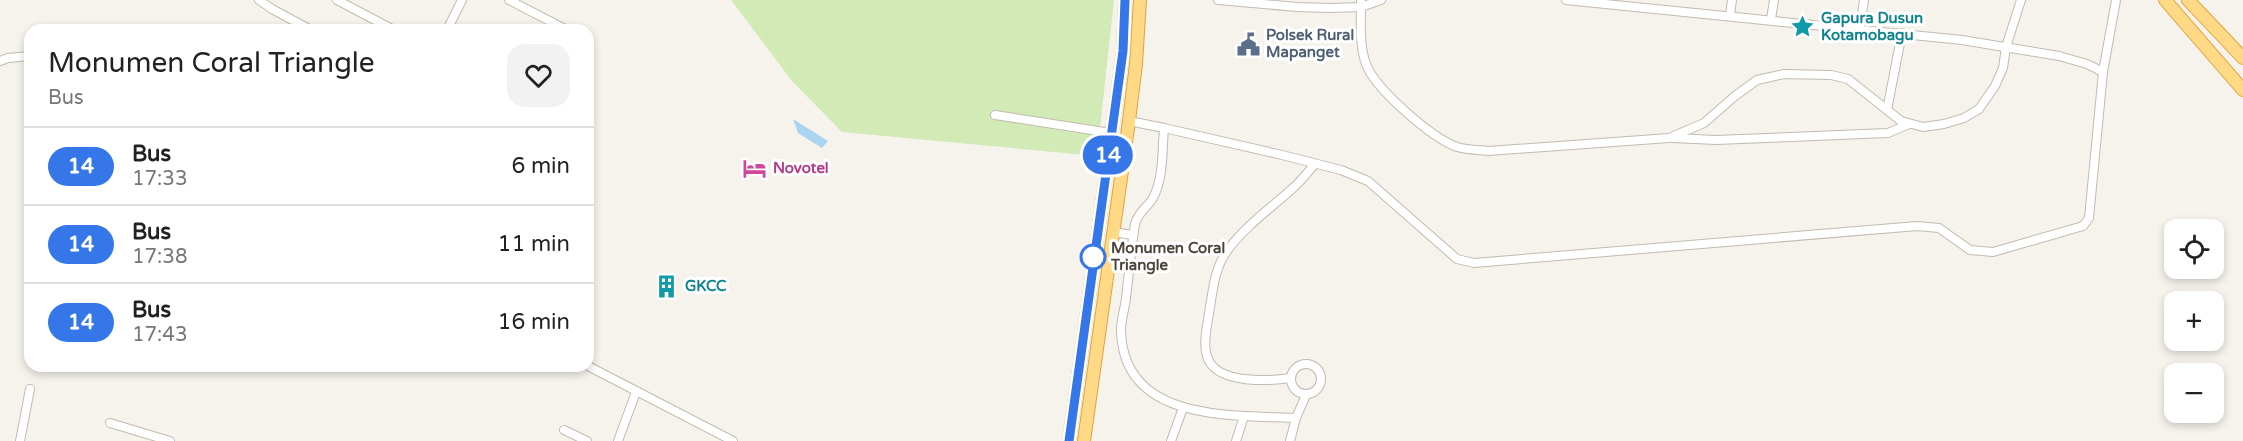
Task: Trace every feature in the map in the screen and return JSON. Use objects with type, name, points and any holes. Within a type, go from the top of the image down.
[{"type":"highway","points":[[1069,441],[1123,51],[1125,0]]},
{"type":"highway","points":[[1084,441],[1129,121],[1140,0]]},
{"type":"highway","points":[[2165,0],[2243,90]]},
{"type":"highway","points":[[2188,0],[2243,58]]},
{"type":"street","points":[[259,0],[300,24]]},
{"type":"street","points":[[337,0],[383,24]]},
{"type":"street","points":[[450,24],[462,0]]},
{"type":"street","points":[[509,0],[555,24]]},
{"type":"street","points":[[1218,0],[1297,8],[1361,4],[1369,6],[1378,0]]},
{"type":"street","points":[[1566,0],[1902,33],[2059,56],[2087,64],[2103,72]]},
{"type":"street","points":[[1670,0],[1670,9]]},
{"type":"street","points":[[1730,15],[1732,0]]},
{"type":"street","points":[[1771,19],[1774,0]]},
{"type":"street","points":[[1860,28],[1864,0]]},
{"type":"street","points":[[1669,138],[1704,123],[1727,102],[1757,80],[1784,74],[1820,74],[1848,79],[1901,121],[1909,124],[1923,127],[1964,118],[1978,109],[2000,76],[2006,47],[2021,0]]},
{"type":"street","points":[[1129,121],[1282,155],[1314,165],[1341,170],[1368,181],[1457,259],[1474,263],[1917,226],[1939,228],[1970,250],[1993,252],[2083,226],[2089,218],[2103,72],[2116,0]]},
{"type":"street","points":[[1361,4],[1362,38],[1366,64],[1382,90],[1428,129],[1458,147],[1488,151],[1669,138],[1716,140],[1888,133],[1909,124]]},
{"type":"street","points":[[1887,110],[1902,33]]},
{"type":"street","points":[[0,61],[24,57]]},
{"type":"street","points":[[995,115],[1111,133]]},
{"type":"street","points":[[1164,128],[1158,186],[1152,200],[1138,213],[1133,235],[1121,328],[1127,362],[1133,375],[1146,388],[1171,404],[1183,408],[1244,416],[1296,418]]},
{"type":"street","points":[[1290,378],[1247,380],[1215,369],[1209,361],[1206,347],[1207,327],[1215,280],[1227,251],[1243,233],[1296,186],[1314,165]]},
{"type":"street","points":[[1112,232],[1133,235]]},
{"type":"street","points":[[1303,364],[1320,371],[1321,384],[1313,394],[1306,395],[1295,390],[1290,378],[1297,367],[1303,364]]},
{"type":"street","points":[[594,369],[733,441]]},
{"type":"street","points":[[20,441],[30,389]]},
{"type":"street","points":[[618,441],[636,392]]},
{"type":"street","points":[[1290,441],[1296,418],[1306,395]]},
{"type":"street","points":[[1171,441],[1183,408]]},
{"type":"street","points":[[1236,441],[1244,416]]},
{"type":"street","points":[[110,423],[170,441]]},
{"type":"street","points":[[564,430],[587,441]]},
{"type":"green space","points":[[731,0],[1114,0],[1097,156],[842,132],[792,81]]},
{"type":"water","points":[[793,119],[828,141],[822,148],[798,133]]},
{"type":"bus line","name":"14","points":[[1069,441],[1123,51],[1125,0]]},
{"type":"place","name":"Gapura Dusun Kotamobagu","points":[[1803,27]]},
{"type":"place","name":"Polsek Rural Mapanget","points":[[1248,44]]},
{"type":"place","name":"Novotel","points":[[755,168]]},
{"type":"place","name":"Monumen Coral Triangle","points":[[1093,257]]},
{"type":"place","name":"GKCC","points":[[667,286]]}]
